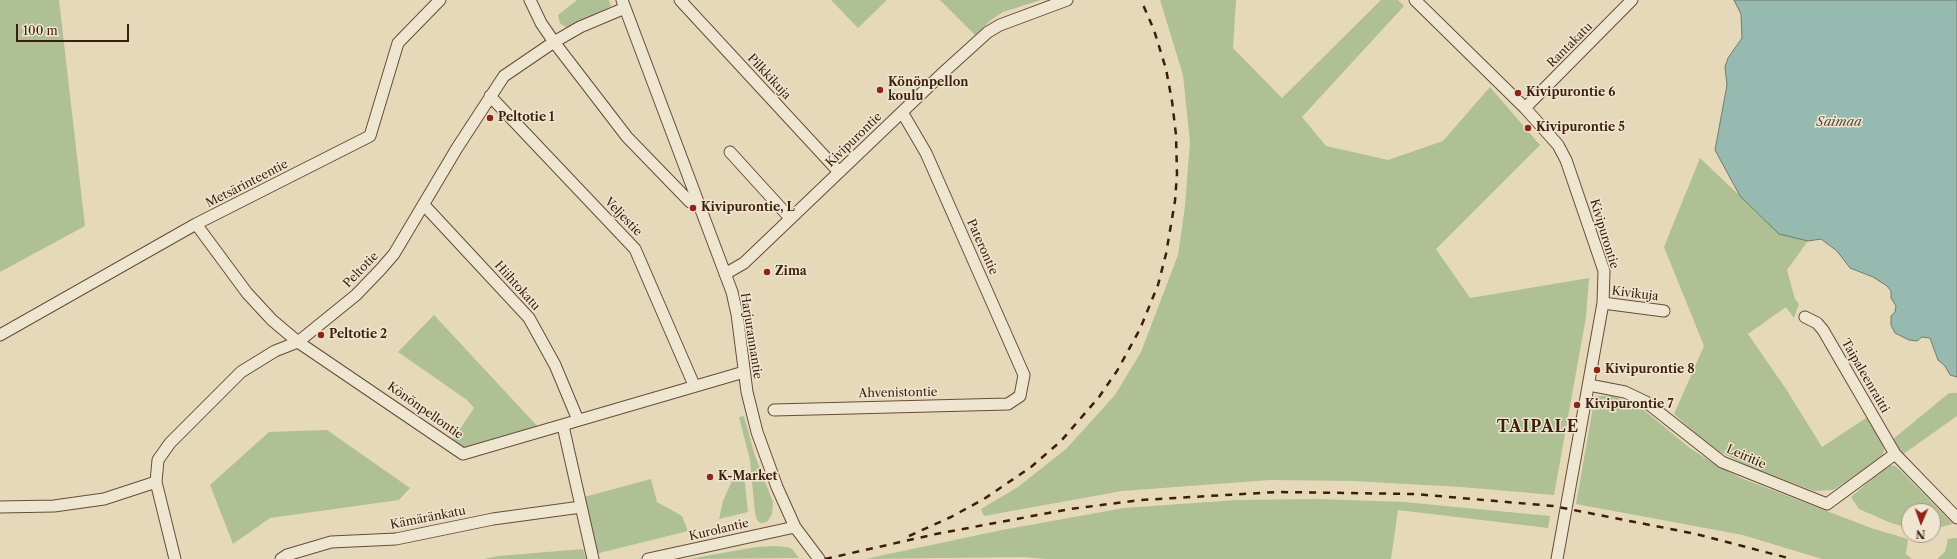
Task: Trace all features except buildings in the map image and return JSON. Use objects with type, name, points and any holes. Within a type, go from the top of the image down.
[{"type":"street","name":"Metsärinteentie","points":[[0,334],[196,224],[370,136],[398,43],[440,0]]},
{"type":"street","points":[[530,0],[541,23],[554,42],[627,137],[690,202],[697,201]]},
{"type":"street","name":"Pilkkikuja","points":[[680,0],[839,172]]},
{"type":"street","name":"Kivipurontie","points":[[726,274],[744,263],[988,32],[1000,24],[1067,0]]},
{"type":"street","name":"Kivipurontie","points":[[1415,0],[1525,108],[1558,145],[1566,160],[1604,271],[1603,303],[1557,559]]},
{"type":"street","name":"Rantakatu","points":[[1525,108],[1628,2]]},
{"type":"street","name":"Peltotie","points":[[175,559],[156,482],[158,460],[170,443],[241,372],[275,351],[298,342],[356,295],[381,269],[394,254],[490,96],[504,76],[554,42],[624,4]]},
{"type":"street","name":"Harjurannantie","points":[[624,4],[681,153],[697,201],[726,274],[737,314],[744,372],[757,432],[777,487],[795,527],[819,559]]},
{"type":"street","name":"Veljestie","points":[[490,96],[635,249],[694,385]]},
{"type":"street","name":"Paterontie","points":[[902,112],[926,153],[1024,375],[1020,396]]},
{"type":"street","points":[[730,152],[790,218]]},
{"type":"street","name":"Hiihtokatu","points":[[424,205],[529,318],[555,365],[578,420]]},
{"type":"street","name":"Könönpellontie","points":[[196,224],[247,293],[272,320],[298,342],[463,454],[563,426],[578,420],[694,385],[744,372]]},
{"type":"street","name":"Kivikuja","points":[[1603,303],[1664,311]]},
{"type":"street","name":"Taipaleenraitti","points":[[1805,317],[1817,323],[1823,330],[1895,454],[1957,518]]},
{"type":"street","name":"Leiritie","points":[[1589,385],[1625,392],[1646,402],[1722,462],[1827,504],[1895,454]]},
{"type":"street","name":"Ahvenistontie","points":[[774,410],[1008,404],[1020,396]]},
{"type":"street","points":[[563,426],[593,559]]},
{"type":"street","points":[[0,507],[54,506],[104,499],[156,482]]},
{"type":"street","name":"Kämäränkatu","points":[[281,559],[287,555],[331,542],[396,539],[493,519],[581,507]]},
{"type":"street","name":"Kurolantie","points":[[648,559],[795,527]]},
{"type":"green space","points":[[0,0],[59,0],[85,226],[0,272]]},
{"type":"green space","points":[[577,0],[609,0],[611,6],[568,29],[560,23],[558,15]]},
{"type":"green space","points":[[831,0],[887,0],[858,28]]},
{"type":"green space","points":[[940,0],[1041,0],[1003,12],[991,20],[975,35]]},
{"type":"green space","points":[[1160,0],[1236,0],[1233,48],[1282,98],[1381,0],[1398,0],[1404,6],[1302,117],[1326,146],[1388,160],[1443,141],[1490,87],[1540,145],[1436,249],[1470,298],[1589,278],[1586,317],[1554,495],[1461,487],[1352,481],[1270,480],[1122,491],[984,516],[981,509],[1018,487],[1066,449],[1115,395],[1141,352],[1178,255],[1185,206],[1190,142],[1183,75]]},
{"type":"green space","points":[[1700,158],[1779,233],[1808,241],[1787,270],[1795,299],[1799,304],[1794,318],[1786,307],[1748,334],[1786,389],[1822,447],[1869,416],[1883,439],[1884,449],[1882,458],[1833,490],[1814,491],[1751,467],[1720,452],[1695,433],[1674,414],[1704,346],[1664,247]]},
{"type":"green space","points":[[434,315],[540,429],[465,449],[452,441],[474,408],[467,400],[398,352]]},
{"type":"green space","points":[[1949,393],[1957,393],[1957,416],[1902,455],[1892,440]]},
{"type":"green space","points":[[1595,396],[1613,396],[1640,407],[1690,448],[1716,465],[1741,478],[1871,528],[1901,537],[1901,543],[1907,543],[1906,554],[1912,559],[1822,559],[1743,535],[1576,504]]},
{"type":"green space","points":[[744,416],[755,456],[773,502],[772,514],[767,522],[760,523],[757,520],[755,513],[750,460],[739,417]]},
{"type":"green space","points":[[327,430],[410,488],[399,500],[270,518],[233,544],[210,485],[269,432]]},
{"type":"green space","points":[[743,466],[748,512],[719,519],[723,501],[732,481]]},
{"type":"green space","points":[[1887,466],[1895,466],[1932,503],[1901,503],[1901,526],[1859,509],[1851,497]]},
{"type":"green space","points":[[651,479],[657,502],[682,516],[688,531],[595,554],[584,497]]},
{"type":"green space","points":[[1316,499],[1404,502],[1550,516],[1548,528],[1398,510],[1391,559],[1046,559],[1023,557],[865,559],[1002,530],[1124,508],[1237,500]]},
{"type":"green space","points":[[1941,512],[1953,524],[1941,527]]},
{"type":"green space","points":[[1957,538],[1957,559],[1937,559],[1945,552],[1948,539]]},
{"type":"green space","points":[[775,546],[792,549],[799,558],[689,559],[756,547]]},
{"type":"green space","points":[[583,549],[586,559],[484,559],[498,556]]},
{"type":"water","name":"Saimaa","points":[[1734,0],[1957,0],[1957,377],[1950,375],[1945,366],[1938,360],[1930,338],[1922,337],[1917,341],[1909,340],[1895,333],[1891,325],[1891,316],[1895,312],[1896,306],[1891,298],[1891,291],[1887,286],[1873,277],[1850,268],[1837,251],[1821,239],[1808,241],[1779,234],[1740,196],[1715,150],[1727,85],[1725,67],[1728,58],[1742,38],[1741,14]]},
{"type":"railway","points":[[909,536],[951,517],[984,499],[1031,467],[1061,441],[1099,397],[1117,371],[1140,329],[1158,285],[1166,254],[1175,201],[1177,174],[1176,135],[1166,69],[1154,30],[1141,0]]},
{"type":"railway","points":[[825,559],[936,534],[1070,509],[1141,500],[1277,492],[1415,494],[1553,506],[1696,534],[1792,559]]},
{"type":"place","name":"Könönpellon koulu","points":[[880,90]]},
{"type":"place","name":"Kivipurontie 6","points":[[1518,93]]},
{"type":"place","name":"Peltotie 1","points":[[490,118]]},
{"type":"place","name":"Kivipurontie 5","points":[[1528,128]]},
{"type":"place","name":"Kivipurontie, L","points":[[693,208]]},
{"type":"place","name":"Zima","points":[[767,272]]},
{"type":"place","name":"Peltotie 2","points":[[321,335]]},
{"type":"place","name":"Kivipurontie 8","points":[[1597,370]]},
{"type":"place","name":"Kivipurontie 7","points":[[1577,405]]},
{"type":"place","name":"K-Market","points":[[710,477]]},
{"type":"district","name":"TAIPALE","points":[[1538,427]]}]
